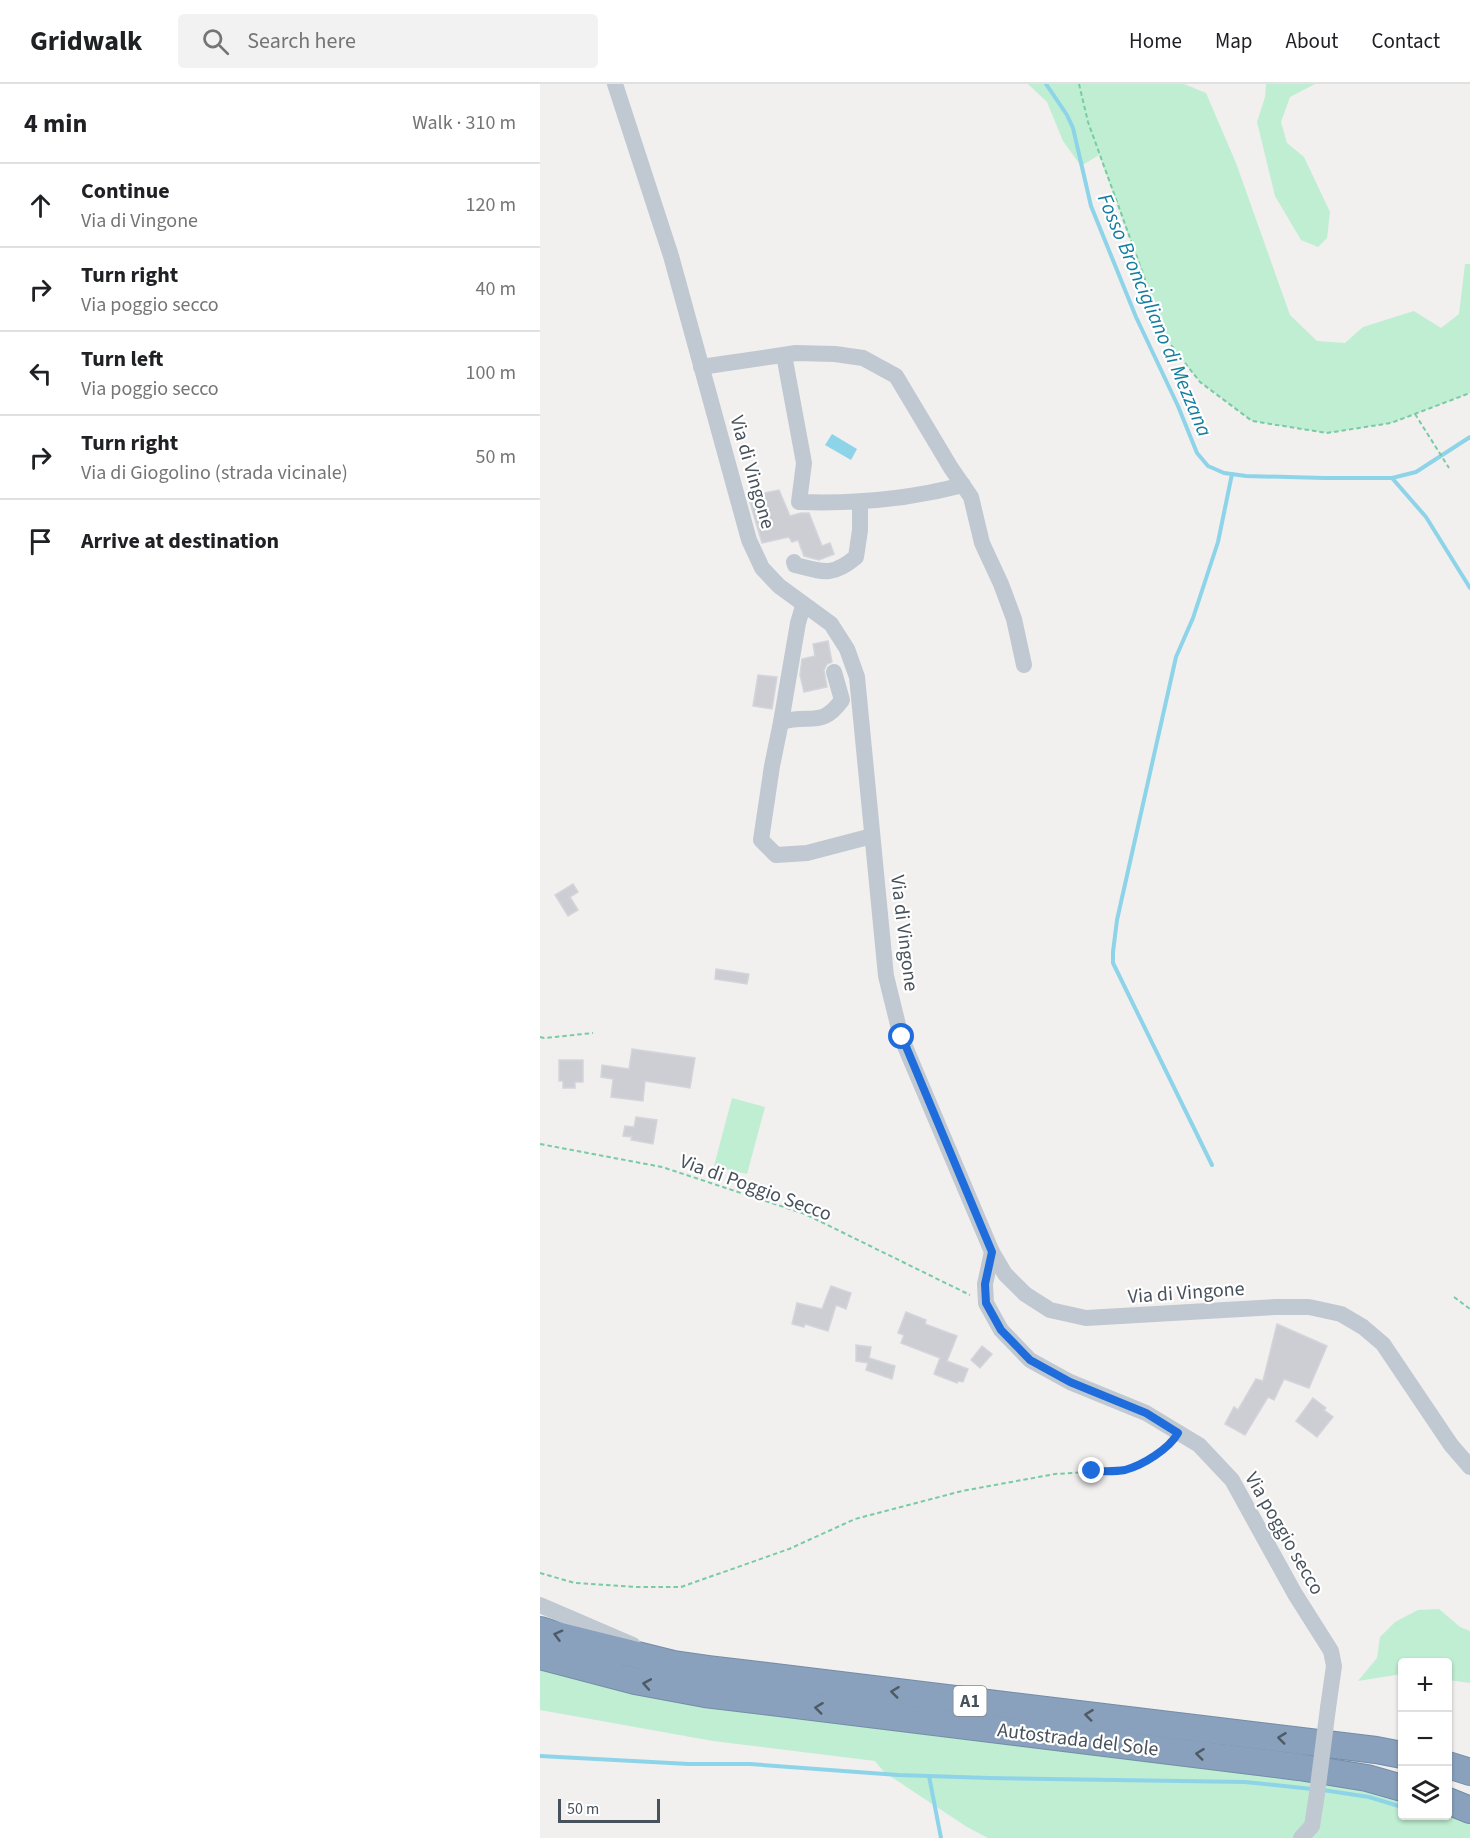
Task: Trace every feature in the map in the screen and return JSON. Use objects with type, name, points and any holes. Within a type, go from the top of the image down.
[{"type":"highway","name":"Autostrada del Sole","points":[[540,1630],[674,1664],[1398,1754]]},
{"type":"highway","name":"Autostrada del Sole","points":[[540,1656],[635,1682],[705,1694],[1299,1767],[1367,1778],[1398,1787]]},
{"type":"highway","points":[[1451,1766],[1470,1772]]},
{"type":"highway","points":[[1452,1803],[1470,1810]]},
{"type":"street","name":"Via di Vingone","points":[[615,84],[671,256],[749,540],[762,568],[779,586],[831,624],[847,649],[856,677],[886,976],[902,1037],[992,1252],[1005,1274],[1024,1293],[1050,1310],[1086,1318],[1276,1307],[1310,1307],[1341,1314],[1363,1327],[1383,1344],[1451,1445],[1470,1467]]},
{"type":"street","points":[[701,367],[796,353],[835,354],[863,358],[896,376],[971,497],[982,543],[1014,619],[1024,665]]},
{"type":"street","points":[[784,355],[804,463],[799,502],[860,502],[963,486]]},
{"type":"street","points":[[794,562],[795,565],[821,572],[841,569],[856,557],[860,530],[860,502]]},
{"type":"street","points":[[804,606],[796,633],[761,840],[776,855],[807,853],[872,836]]},
{"type":"street","points":[[781,722],[831,714],[842,700],[834,672]]},
{"type":"street","points":[[986,1303],[985,1284],[992,1252]]},
{"type":"street","name":"Via poggio secco","points":[[986,1303],[1001,1330],[1030,1360],[1070,1382],[1146,1413],[1199,1445],[1232,1480],[1294,1594],[1331,1651],[1334,1666],[1312,1826],[1301,1838]]},
{"type":"street","points":[[540,1605],[674,1664]]},
{"type":"path","points":[[1079,84],[1088,122],[1167,340],[1200,382],[1252,421],[1327,433],[1391,423],[1470,393]]},
{"type":"path","points":[[1415,414],[1449,468]]},
{"type":"path","points":[[540,1037],[593,1033]]},
{"type":"path","name":"Via di Poggio Secco","points":[[540,1144],[662,1167],[805,1214],[986,1303]]},
{"type":"path","points":[[1455,1297],[1470,1309]]},
{"type":"path","points":[[540,1573],[575,1583],[681,1587],[789,1549],[855,1519],[950,1494],[1055,1474],[1125,1470],[1144,1462],[1175,1438],[1178,1433]]},
{"type":"green space","points":[[1028,84],[1184,84],[1206,93],[1236,163],[1290,315],[1317,341],[1345,343],[1363,327],[1414,311],[1441,328],[1459,314],[1465,264],[1470,264],[1470,393],[1391,423],[1327,433],[1252,421],[1200,382],[1167,340],[1099,155],[1081,166],[1063,141],[1047,102]]},
{"type":"green space","points":[[1266,84],[1315,84],[1290,97],[1281,122],[1287,143],[1304,157],[1330,212],[1327,238],[1318,247],[1301,240],[1275,196],[1257,122],[1265,97]]},
{"type":"green space","points":[[732,1098],[765,1107],[747,1174],[714,1166]]},
{"type":"green space","points":[[1439,1609],[1460,1627],[1470,1631],[1470,1683],[1452,1681],[1452,1658],[1398,1658],[1398,1675],[1358,1681],[1377,1658],[1380,1637],[1395,1622],[1418,1610]]},
{"type":"green space","points":[[540,1663],[1398,1794],[1398,1820],[1452,1820],[1452,1811],[1470,1818],[1470,1838],[988,1838],[967,1827],[884,1772],[875,1761],[713,1741],[540,1710]]},
{"type":"water","points":[[832,434],[857,449],[851,460],[825,445]]},
{"type":"building","points":[[779,490],[790,516],[809,513],[822,546],[830,543],[834,554],[819,560],[804,556],[798,540],[792,542],[789,537],[762,543],[749,499],[760,497],[759,494]]},
{"type":"building","points":[[828,641],[832,662],[827,664],[824,670],[827,687],[804,692],[800,675],[802,659],[815,656],[813,644]]},
{"type":"building","points":[[758,675],[777,677],[772,709],[753,706]]},
{"type":"building","points":[[573,884],[578,892],[570,897],[578,910],[568,916],[555,895]]},
{"type":"building","points":[[716,969],[749,974],[747,984],[715,979]]},
{"type":"building","points":[[632,1049],[695,1058],[690,1088],[645,1081],[643,1101],[611,1097],[613,1079],[601,1077],[602,1065],[629,1069]]},
{"type":"building","points":[[559,1060],[583,1060],[583,1082],[575,1082],[575,1088],[563,1088],[563,1081],[559,1081]]},
{"type":"building","points":[[636,1117],[657,1120],[653,1144],[631,1140],[632,1137],[623,1136],[625,1126],[634,1127]]},
{"type":"building","points":[[831,1286],[851,1293],[846,1309],[836,1305],[828,1331],[805,1324],[804,1327],[792,1324],[797,1303],[822,1309]]},
{"type":"building","points":[[906,1312],[926,1320],[925,1324],[957,1336],[947,1361],[968,1369],[963,1382],[958,1381],[957,1383],[934,1374],[940,1358],[901,1343],[904,1335],[898,1333]]},
{"type":"building","points":[[1277,1324],[1327,1346],[1309,1388],[1284,1379],[1274,1400],[1268,1397],[1245,1435],[1225,1424],[1234,1407],[1238,1410],[1256,1379],[1263,1381]]},
{"type":"building","points":[[856,1345],[871,1347],[869,1358],[895,1366],[892,1379],[866,1370],[868,1363],[856,1361]]},
{"type":"building","points":[[982,1346],[992,1354],[980,1368],[971,1360]]},
{"type":"building","points":[[1313,1398],[1333,1417],[1317,1437],[1296,1421]]},
{"type":"waterway","name":"Fosso Broncigliano di Mezzana","points":[[1046,84],[1073,128],[1091,206],[1136,317],[1178,406],[1197,453],[1208,466],[1224,473],[1246,476],[1392,478],[1416,472],[1470,437]]},
{"type":"waterway","points":[[1212,1165],[1113,963],[1113,952],[1117,920],[1176,657],[1193,618],[1218,542],[1232,474]]},
{"type":"waterway","points":[[1392,478],[1426,517],[1470,588]]},
{"type":"waterway","points":[[540,1756],[689,1764],[750,1764],[898,1775],[1245,1782],[1312,1789]]},
{"type":"waterway","points":[[929,1776],[941,1838]]},
{"type":"waterway","points":[[1323,1790],[1369,1797],[1398,1806]]},
{"type":"route","points":[[902,1037],[992,1252],[985,1284],[986,1303],[1001,1330],[1030,1360],[1070,1382],[1146,1413],[1178,1433],[1175,1438],[1144,1462],[1125,1470],[1092,1471]]}]
